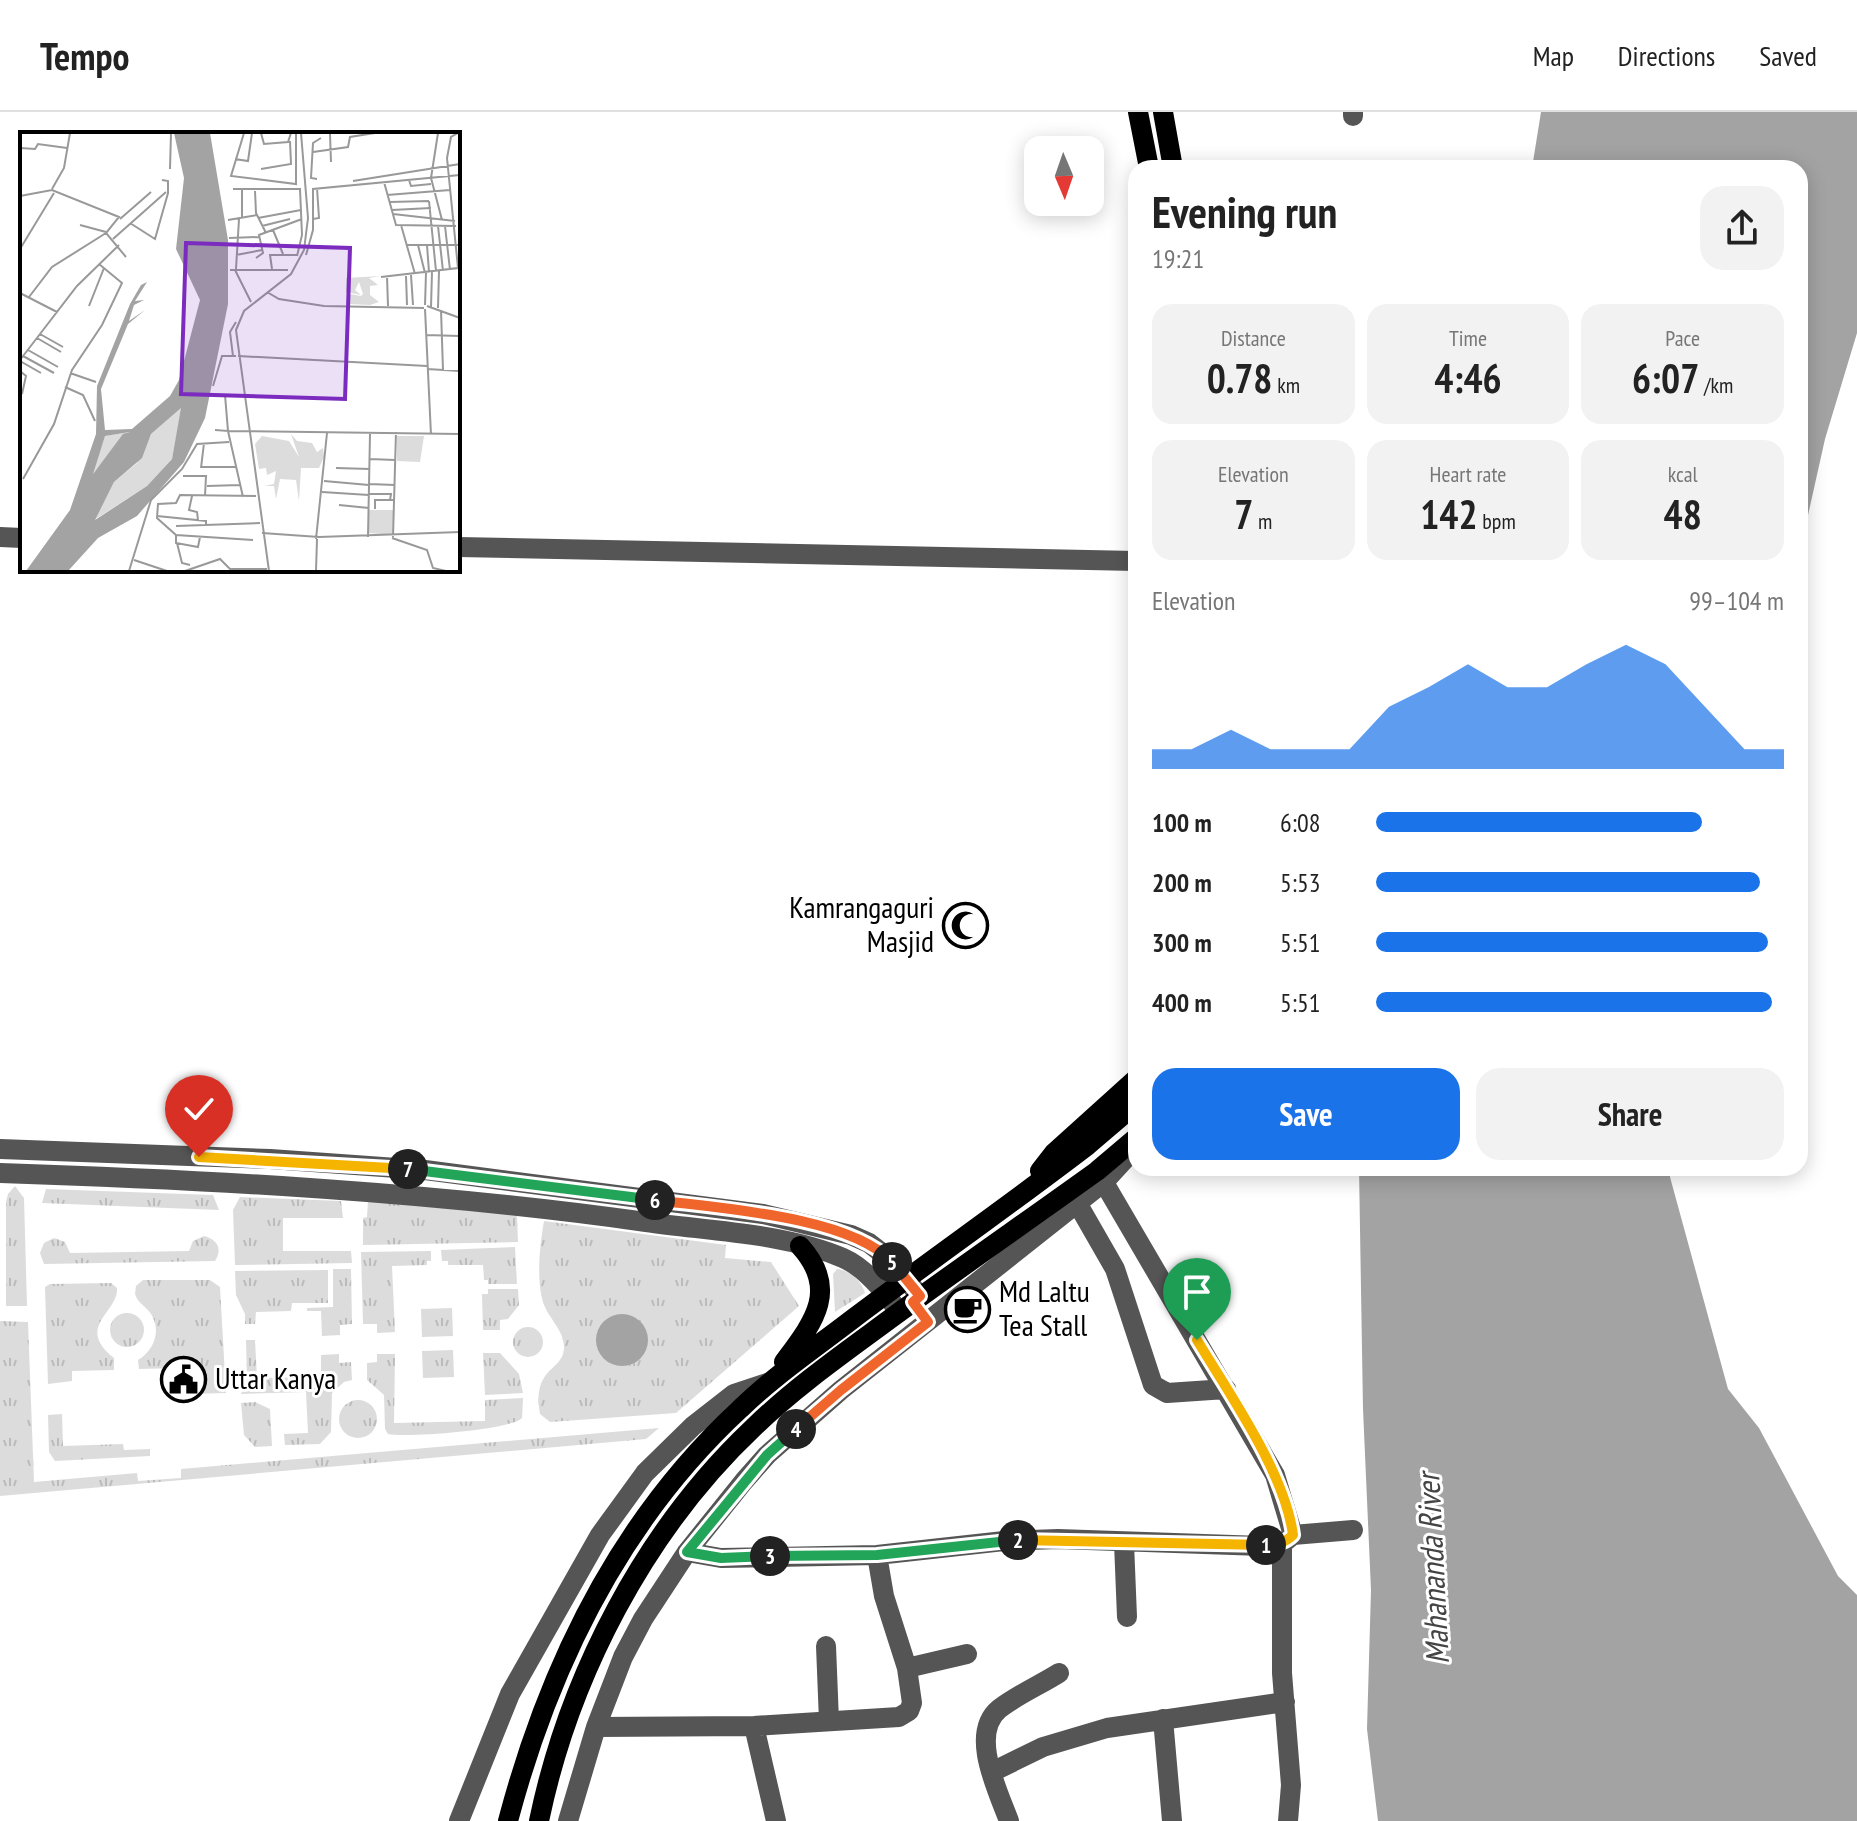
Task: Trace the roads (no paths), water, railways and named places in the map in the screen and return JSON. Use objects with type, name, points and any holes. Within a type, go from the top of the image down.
[{"type":"main road","points":[[1138,112],[1147,160]]},
{"type":"main road","points":[[1163,112],[1172,160]]},
{"type":"main road","points":[[1021,1196],[1054,1153],[1128,1086]]},
{"type":"main road","points":[[508,1821],[551,1687],[593,1598],[653,1505],[701,1447],[770,1382],[1021,1196],[1128,1111]]},
{"type":"main road","points":[[539,1821],[552,1767],[580,1687],[618,1608],[666,1531],[712,1470],[751,1429],[809,1379],[911,1303],[1074,1197],[1101,1177],[1128,1147]]},
{"type":"main road","points":[[770,1382],[811,1326],[819,1305],[821,1294],[817,1273],[800,1246]]},
{"type":"street","points":[[0,537],[20,538]]},
{"type":"street","points":[[460,547],[1128,561]]},
{"type":"street","points":[[0,1149],[270,1159],[425,1170],[763,1214],[851,1235],[869,1243],[907,1279],[911,1303]]},
{"type":"street","points":[[127,1179],[128,1154]]},
{"type":"street","points":[[1128,1154],[1101,1177],[1275,1475],[1288,1539],[1282,1673],[1291,1785],[1288,1821]]},
{"type":"street","points":[[0,1173],[356,1191],[535,1207],[759,1238],[846,1259],[886,1294],[911,1303],[928,1322]]},
{"type":"street","points":[[535,1207],[538,1185]]},
{"type":"street","points":[[568,1821],[596,1727],[623,1657],[643,1619],[687,1552],[767,1455],[1074,1197],[1115,1269],[1153,1385],[1167,1393],[1226,1389]]},
{"type":"street","points":[[759,1238],[763,1214]]},
{"type":"street","points":[[459,1821],[510,1694],[600,1535],[645,1473],[693,1426],[734,1394],[770,1382]]},
{"type":"street","points":[[687,1552],[721,1558],[877,1555],[1004,1541],[1058,1539],[1262,1546],[1353,1530]]},
{"type":"street","points":[[1124,1543],[1127,1617]]},
{"type":"street","points":[[596,1727],[754,1726],[899,1717],[909,1711],[912,1703],[907,1668],[884,1596],[877,1555]]},
{"type":"street","points":[[826,1646],[829,1721]]},
{"type":"street","points":[[907,1668],[967,1654]]},
{"type":"street","points":[[1009,1821],[992,1772],[985,1744],[985,1729],[1000,1709],[1059,1673]]},
{"type":"street","points":[[992,1772],[1043,1747],[1107,1728],[1285,1702]]},
{"type":"street","points":[[1163,1719],[1172,1821]]},
{"type":"street","points":[[754,1726],[776,1821]]},
{"type":"water","points":[[1541,112],[1857,112],[1857,333],[1825,439],[1808,515],[1808,160],[1533,160]]},
{"type":"water","name":"Mahananda River","points":[[1359,1176],[1670,1176],[1728,1389],[1759,1428],[1838,1576],[1857,1595],[1857,1821],[1378,1821],[1367,1729],[1371,1590],[1363,1409]]},
{"type":"water","points":[[622,1314],[641,1321],[648,1340],[641,1359],[622,1366],[603,1359],[596,1340],[603,1321]]},
{"type":"place","name":"Kamrangaguri Masjid","points":[[965,925]]},
{"type":"place","name":"Md Laltu Tea Stall","points":[[968,1309]]},
{"type":"place","name":"Uttar Kanya","points":[[184,1379]]}]
